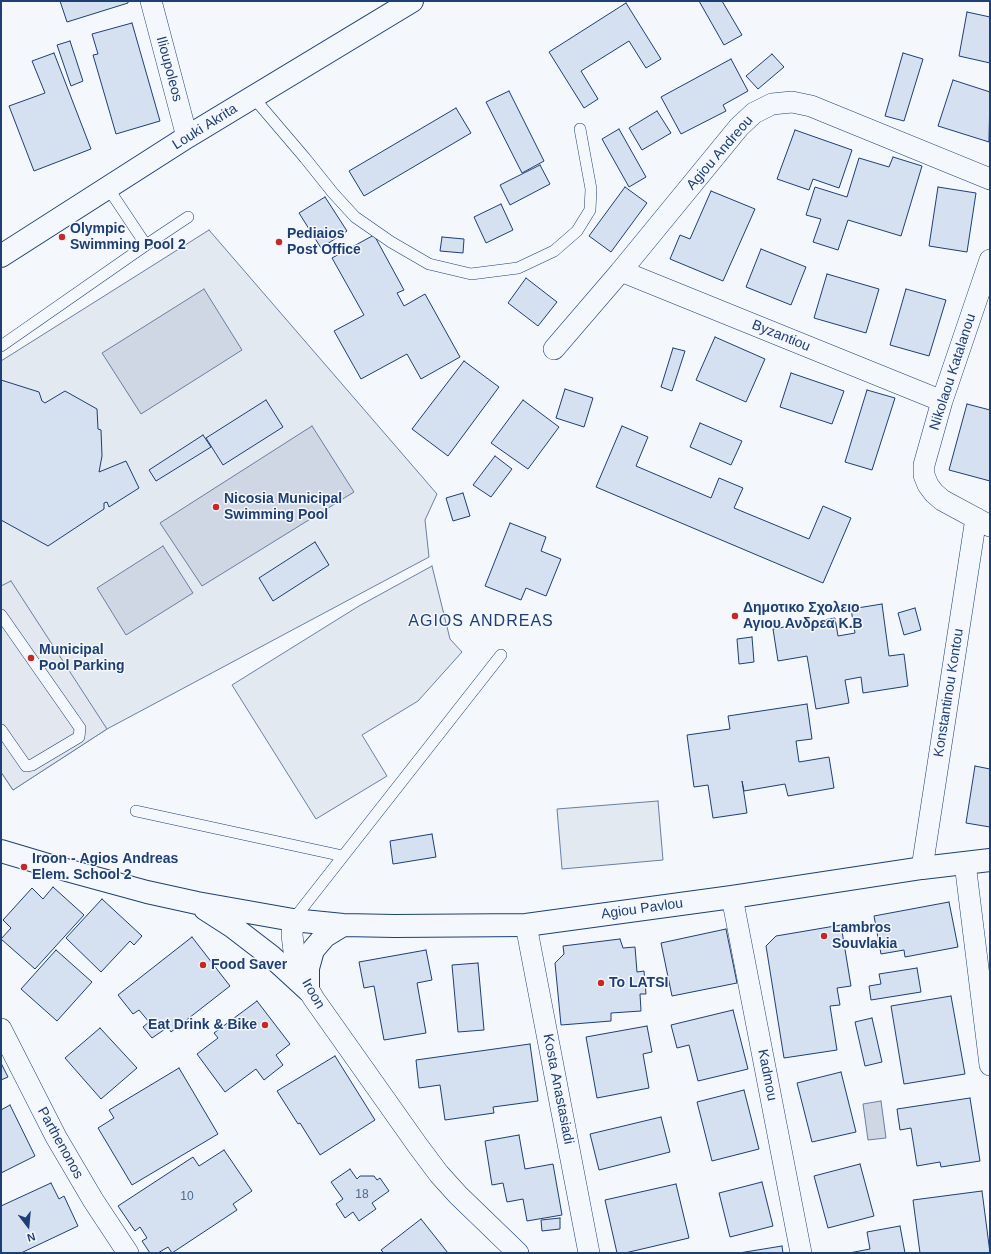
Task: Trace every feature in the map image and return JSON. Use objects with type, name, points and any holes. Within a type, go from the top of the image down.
[{"type":"main road","name":"Louki Akrita","points":[[1,256],[187,137],[412,1]]},
{"type":"main road","points":[[1,851],[147,892],[293,920]]},
{"type":"main road","name":"Agiou Pavlou","points":[[293,920],[343,926],[526,925],[732,897],[922,868],[990,860]]},
{"type":"main road","points":[[198,903],[233,927],[272,957],[308,990]]},
{"type":"main road","points":[[308,990],[308,968],[314,950],[325,936],[343,926]]},
{"type":"street","name":"Ilioupoleos","points":[[151,1],[187,137]]},
{"type":"street","name":"Agiou Andreou","points":[[554,349],[621,271],[739,127],[754,113],[772,104],[792,102],[811,106],[990,179]]},
{"type":"street","name":"Nikolaou Katalanou","points":[[983,522],[942,500],[934,493],[928,485],[924,475],[924,464],[942,401],[990,260]]},
{"type":"street","name":"Byzantiou","points":[[621,271],[942,401]]},
{"type":"street","name":"Konstantinou Kontou","points":[[922,868],[983,522]]},
{"type":"street","points":[[965,863],[990,1065]]},
{"type":"street","name":"Kadmou","points":[[732,897],[802,1253]]},
{"type":"street","name":"Iroon","points":[[293,920],[292,939],[295,959],[308,990],[343,1042],[439,1174],[458,1195],[518,1253]]},
{"type":"street","name":"Kosta Anastasiadi","points":[[526,925],[589,1253]]},
{"type":"street","name":"Parthenonos","points":[[1,1029],[56,1136],[93,1200],[128,1253]]},
{"type":"lane","points":[[253,97],[305,158],[333,194],[354,217],[391,242],[429,264],[472,274],[518,268],[554,251],[578,231],[590,210],[591,188],[580,129]]},
{"type":"lane","points":[[108,188],[146,245]]},
{"type":"lane","points":[[1,346],[146,245],[188,218]]},
{"type":"lane","points":[[1,615],[80,728],[79,737],[32,765],[26,766],[1,730]]},
{"type":"lane","points":[[293,920],[500,655]]},
{"type":"lane","points":[[136,811],[343,856]]},
{"type":"shaded area","name":"Nicosia Municipal Swimming Pool","points":[[209,230],[437,494],[425,520],[429,557],[107,729],[13,790],[1,772],[1,361]]},
{"type":"shaded area","points":[[204,289],[242,350],[141,414],[102,353]]},
{"type":"shaded area","points":[[312,426],[354,492],[202,586],[160,523]]},
{"type":"shaded area","points":[[163,546],[193,593],[126,635],[97,588]]},
{"type":"shaded area","points":[[432,566],[450,639],[462,652],[418,701],[362,735],[387,776],[316,819],[232,685],[359,606]]},
{"type":"shaded area","name":"Municipal Pool Parking","points":[[11,581],[107,729],[13,790],[1,772],[1,586]]},
{"type":"shaded area","points":[[658,801],[663,860],[562,869],[557,809]]},
{"type":"shaded area","points":[[881,1101],[886,1138],[868,1140],[863,1104]]},
{"type":"building","points":[[60,1],[128,1],[128,3],[67,22]]},
{"type":"building","points":[[699,1],[722,1],[742,35],[724,45]]},
{"type":"building","points":[[626,3],[661,59],[646,68],[629,41],[581,71],[598,99],[584,108],[549,52]]},
{"type":"building","points":[[967,12],[990,17],[990,63],[959,56]]},
{"type":"building","points":[[132,23],[160,121],[116,134],[93,55],[98,54],[92,34]]},
{"type":"building","points":[[70,41],[83,81],[71,86],[57,45]]},
{"type":"building","points":[[54,53],[91,149],[34,171],[9,106],[45,93],[32,61]]},
{"type":"building","points":[[903,53],[923,59],[904,121],[885,116]]},
{"type":"building","points":[[772,54],[784,67],[758,89],[746,76]]},
{"type":"building","points":[[731,59],[748,91],[723,105],[726,111],[681,134],[661,97]]},
{"type":"building","points":[[953,80],[990,92],[989,142],[938,126]]},
{"type":"building","points":[[509,91],[544,161],[522,173],[486,102]]},
{"type":"building","points":[[456,108],[471,133],[364,196],[349,171]]},
{"type":"building","points":[[657,111],[671,133],[642,150],[629,128]]},
{"type":"building","points":[[619,129],[646,177],[629,187],[602,139]]},
{"type":"building","points":[[795,130],[852,150],[839,188],[813,179],[809,190],[777,179]]},
{"type":"building","points":[[893,157],[922,166],[901,236],[848,220],[838,250],[813,242],[821,219],[806,215],[815,187],[847,197],[859,158],[889,167]]},
{"type":"building","points":[[540,165],[550,184],[510,205],[500,185]]},
{"type":"building","points":[[625,187],[647,203],[611,252],[589,236]]},
{"type":"building","points":[[938,187],[976,193],[967,252],[929,246]]},
{"type":"building","points":[[711,191],[755,209],[723,281],[670,259],[680,235],[690,239]]},
{"type":"building","points":[[325,197],[347,231],[321,248],[299,213]]},
{"type":"building","points":[[501,204],[513,230],[486,243],[474,217]]},
{"type":"building","points":[[374,235],[404,290],[397,293],[404,306],[425,294],[460,357],[421,379],[407,354],[361,379],[334,331],[364,315],[332,258]]},
{"type":"building","points":[[442,237],[464,239],[463,253],[440,251]]},
{"type":"building","points":[[761,249],[806,267],[791,305],[746,287]]},
{"type":"building","points":[[827,274],[879,289],[866,333],[814,318]]},
{"type":"building","points":[[526,278],[557,302],[538,326],[508,303]]},
{"type":"building","points":[[906,289],[946,300],[929,356],[890,345]]},
{"type":"building","points":[[715,337],[765,359],[746,402],[696,380]]},
{"type":"building","points":[[673,348],[685,351],[672,391],[661,387]]},
{"type":"building","points":[[464,361],[499,387],[448,456],[412,429]]},
{"type":"building","points":[[791,373],[844,391],[832,424],[780,407]]},
{"type":"building","points":[[1,380],[39,392],[42,401],[45,403],[65,391],[97,409],[98,429],[101,430],[102,456],[99,472],[126,461],[139,488],[109,507],[107,502],[104,503],[104,509],[48,546],[1,520]]},
{"type":"building","points":[[565,389],[593,398],[584,427],[556,418]]},
{"type":"building","points":[[867,390],[895,398],[872,470],[845,462]]},
{"type":"building","points":[[266,400],[283,427],[223,465],[206,438]]},
{"type":"building","points":[[523,400],[559,427],[528,469],[491,443]]},
{"type":"building","points":[[967,404],[990,410],[990,481],[949,470]]},
{"type":"building","points":[[700,423],[742,441],[731,465],[690,447]]},
{"type":"building","points":[[622,426],[648,437],[636,466],[711,498],[719,478],[743,488],[734,508],[809,539],[823,506],[851,518],[823,583],[596,487]]},
{"type":"building","points":[[203,435],[211,447],[156,481],[149,470]]},
{"type":"building","points":[[495,456],[512,469],[491,497],[473,485]]},
{"type":"building","points":[[463,493],[470,516],[453,521],[446,498]]},
{"type":"building","points":[[510,523],[546,537],[541,551],[561,559],[546,596],[526,588],[521,600],[485,586]]},
{"type":"building","points":[[315,542],[329,565],[273,601],[259,578]]},
{"type":"building","points":[[882,604],[889,656],[904,654],[908,686],[863,693],[861,677],[845,680],[849,703],[816,709],[807,656],[778,661],[773,629],[835,618],[838,636],[855,633],[851,609]]},
{"type":"building","points":[[915,608],[921,630],[904,635],[898,613]]},
{"type":"building","points":[[752,637],[754,662],[739,664],[737,639]]},
{"type":"building","points":[[807,704],[812,739],[796,741],[799,762],[829,757],[834,788],[788,796],[785,784],[744,791],[742,781],[747,813],[713,818],[708,785],[694,787],[687,735],[730,729],[728,716]]},
{"type":"building","points":[[975,766],[990,769],[990,827],[966,823]]},
{"type":"building","points":[[432,834],[436,857],[393,864],[390,841]]},
{"type":"building","points":[[53,887],[84,915],[35,969],[1,939],[11,928],[3,920],[32,888],[43,899]]},
{"type":"building","points":[[102,899],[142,936],[134,945],[130,941],[101,972],[66,938]]},
{"type":"building","points":[[949,902],[958,947],[905,957],[904,950],[881,954],[874,916]]},
{"type":"building","points":[[841,925],[851,986],[837,988],[840,1005],[830,1006],[837,1050],[784,1058],[766,946],[776,936]]},
{"type":"building","points":[[726,929],[737,983],[672,996],[661,943]]},
{"type":"building","points":[[192,937],[230,986],[171,1032],[168,1027],[152,1038],[143,1027],[149,1022],[139,1010],[133,1014],[118,995]]},
{"type":"building","name":"To LATSI","points":[[620,939],[623,948],[635,947],[637,972],[644,971],[646,994],[640,994],[641,1011],[611,1013],[611,1021],[561,1025],[555,963],[564,954],[563,946]]},
{"type":"building","points":[[56,950],[92,982],[57,1021],[21,989]]},
{"type":"building","points":[[426,950],[432,980],[417,983],[426,1033],[384,1040],[374,986],[364,988],[359,962]]},
{"type":"building","points":[[478,963],[484,1030],[458,1032],[452,965]]},
{"type":"building","points":[[917,968],[921,992],[871,1000],[869,986],[881,984],[879,974]]},
{"type":"building","points":[[951,996],[965,1074],[904,1084],[891,1006]]},
{"type":"building","points":[[257,1001],[290,1044],[276,1055],[283,1065],[264,1080],[256,1069],[225,1092],[197,1054],[218,1038],[214,1033]]},
{"type":"building","points":[[733,1010],[748,1069],[698,1081],[689,1045],[677,1048],[671,1025]]},
{"type":"building","points":[[872,1018],[882,1062],[865,1066],[855,1022]]},
{"type":"building","points":[[647,1026],[652,1052],[643,1054],[649,1088],[597,1098],[586,1037]]},
{"type":"building","points":[[100,1028],[137,1068],[101,1099],[65,1058]]},
{"type":"building","points":[[530,1044],[538,1101],[493,1107],[494,1113],[445,1120],[440,1085],[419,1088],[416,1060]]},
{"type":"building","points":[[335,1056],[375,1120],[320,1155],[300,1123],[298,1124],[277,1091]]},
{"type":"building","points":[[1,1063],[8,1077],[1,1080]]},
{"type":"building","points":[[179,1068],[218,1134],[132,1185],[98,1128],[114,1118],[109,1110]]},
{"type":"building","points":[[841,1072],[856,1132],[812,1142],[797,1083]]},
{"type":"building","points":[[744,1090],[759,1149],[712,1161],[697,1102]]},
{"type":"building","points":[[970,1098],[980,1161],[941,1167],[940,1162],[917,1166],[911,1128],[900,1130],[897,1109]]},
{"type":"building","points":[[10,1105],[35,1156],[1,1173],[1,1110]]},
{"type":"building","points":[[661,1117],[670,1152],[599,1170],[590,1134]]},
{"type":"building","points":[[519,1135],[525,1169],[553,1164],[562,1215],[527,1221],[523,1199],[507,1202],[503,1183],[492,1185],[485,1141]]},
{"type":"building","points":[[224,1150],[252,1191],[233,1204],[237,1210],[172,1253],[168,1247],[158,1253],[150,1253],[142,1241],[147,1238],[140,1227],[135,1231],[118,1206],[193,1157],[199,1166]]},
{"type":"building","points":[[860,1164],[874,1216],[828,1228],[814,1176]]},
{"type":"building","points":[[350,1169],[357,1179],[360,1176],[374,1176],[377,1180],[380,1178],[389,1191],[372,1203],[376,1209],[359,1221],[353,1212],[345,1218],[336,1204],[343,1199],[331,1182]]},
{"type":"building","points":[[762,1182],[773,1226],[730,1237],[719,1193]]},
{"type":"building","points":[[51,1183],[59,1199],[64,1196],[78,1226],[21,1253],[1,1253],[1,1206]]},
{"type":"building","points":[[676,1184],[689,1238],[625,1253],[617,1253],[605,1200]]},
{"type":"building","points":[[982,1191],[990,1253],[920,1253],[913,1200]]},
{"type":"building","points":[[560,1218],[560,1229],[542,1231],[541,1220]]},
{"type":"building","points":[[421,1219],[448,1253],[384,1253],[381,1250]]},
{"type":"building","points":[[900,1226],[905,1253],[849,1253],[870,1249],[867,1232]]},
{"type":"building","points":[[782,1246],[783,1253],[739,1253]]},
{"type":"place","name":"Olympic Swimming Pool 2","points":[[62,237]]},
{"type":"place","name":"Pediaios Post Office","points":[[279,242]]},
{"type":"place","name":"Nicosia Municipal Swimming Pool","points":[[216,507]]},
{"type":"place","name":"Δημοτικο Σχολειο Αγιου Ανδρεα Κ.Β","points":[[735,616]]},
{"type":"place","name":"Municipal Pool Parking","points":[[31,658]]},
{"type":"place","name":"Iroon - Agios Andreas Elem. School 2","points":[[24,867]]},
{"type":"place","name":"Lambros Souvlakia","points":[[824,936]]},
{"type":"place","name":"Food Saver","points":[[203,965]]},
{"type":"place","name":"To LATSI","points":[[601,983]]},
{"type":"place","name":"Eat Drink & Bike","points":[[265,1025]]},
{"type":"district","name":"AGIOS ANDREAS","points":[[481,622]]}]
